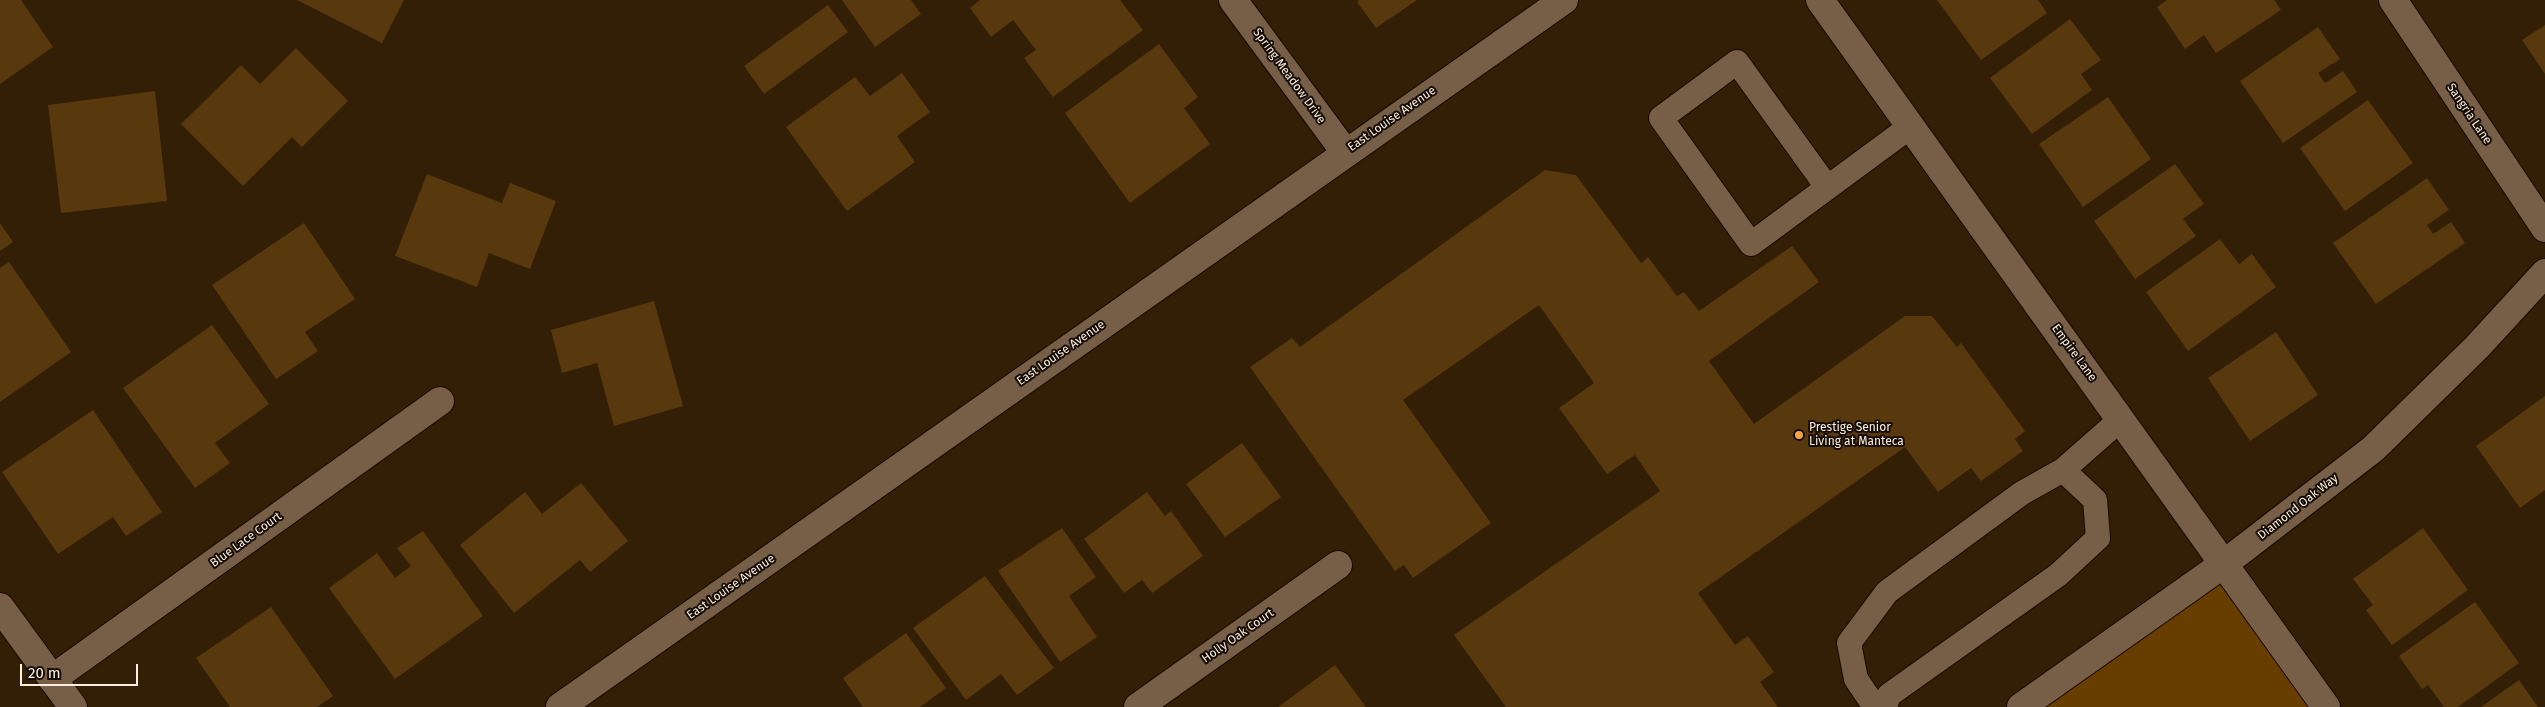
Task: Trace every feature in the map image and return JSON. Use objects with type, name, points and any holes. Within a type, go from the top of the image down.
[{"type":"street","name":"Spring Meadow Drive","points":[[1233,0],[1345,152]]},
{"type":"street","name":"East Louise Avenue","points":[[560,707],[1345,152],[1564,0]]},
{"type":"street","name":"Empire Lane","points":[[1820,0],[2225,563],[2326,707]]},
{"type":"street","name":"Sangria Lane","points":[[2394,0],[2545,228]]},
{"type":"street","name":"Diamond Oak Way","points":[[2021,707],[2225,563],[2373,449],[2478,347],[2545,273]]},
{"type":"street","name":"Blue Lace Court","points":[[52,679],[440,402]]},
{"type":"street","name":"Holly Oak Court","points":[[1146,705],[1338,565]]},
{"type":"street","points":[[0,607],[73,707]]},
{"type":"lane","points":[[1827,187],[1737,62],[1661,118],[1751,244],[1911,126]]},
{"type":"lane","points":[[1875,707],[1856,679],[1849,642],[1887,592],[2022,493],[2063,470],[2121,418]]},
{"type":"lane","points":[[1885,707],[1889,695],[2058,575],[2098,538],[2095,500],[2063,470]]},
{"type":"shaded area","points":[[2225,563],[2326,707],[2021,707]]},
{"type":"building","points":[[0,0],[21,0],[53,47],[0,84]]},
{"type":"building","points":[[297,0],[404,0],[382,43]]},
{"type":"building","points":[[842,0],[911,0],[921,14],[875,47]]},
{"type":"building","points":[[980,0],[1120,0],[1143,30],[1053,97],[1024,58],[1036,50],[1013,20],[991,37],[970,8]]},
{"type":"building","points":[[1359,0],[1417,0],[1376,28],[1357,2]]},
{"type":"building","points":[[1937,0],[2038,0],[2047,13],[1981,60]]},
{"type":"building","points":[[2167,0],[2274,0],[2281,10],[2216,53],[2204,35],[2185,49],[2157,7]]},
{"type":"building","points":[[828,5],[848,32],[764,94],[744,66]]},
{"type":"building","points":[[2070,19],[2101,60],[2081,74],[2092,90],[2032,134],[1990,78]]},
{"type":"building","points":[[2545,25],[2545,74],[2522,40]]},
{"type":"building","points":[[2318,27],[2340,59],[2318,73],[2325,83],[2343,71],[2357,92],[2283,143],[2240,81]]},
{"type":"building","points":[[1159,44],[1198,97],[1184,108],[1210,144],[1130,203],[1065,113]]},
{"type":"building","points":[[296,48],[348,101],[302,147],[292,137],[243,186],[181,124],[241,65],[260,84]]},
{"type":"building","points":[[902,73],[930,112],[897,136],[915,162],[847,211],[786,127],[855,77],[870,96]]},
{"type":"building","points":[[155,91],[167,201],[61,213],[48,105]]},
{"type":"building","points":[[2108,97],[2151,159],[2083,207],[2039,144]]},
{"type":"building","points":[[2368,100],[2413,163],[2345,211],[2300,148]]},
{"type":"building","points":[[2175,164],[2204,204],[2183,219],[2196,236],[2135,279],[2094,221]]},
{"type":"building","name":"Prestige Senior Living at Manteca","points":[[1545,170],[1576,175],[1641,263],[1648,257],[1677,296],[1684,292],[1699,311],[1792,246],[1819,282],[1709,361],[1754,424],[1905,316],[1932,316],[1957,347],[1961,343],[2025,431],[2015,439],[2023,451],[1981,481],[1971,468],[1938,492],[1905,447],[1698,593],[1735,645],[1748,636],[1774,672],[1760,682],[1778,707],[1506,707],[1454,635],[1660,491],[1635,455],[1607,474],[1559,408],[1594,383],[1539,305],[1403,400],[1491,523],[1413,578],[1404,565],[1395,571],[1250,367],[1292,338],[1300,347]]},
{"type":"building","points":[[427,174],[502,203],[510,183],[556,201],[530,269],[489,253],[477,287],[395,256]]},
{"type":"building","points":[[2427,178],[2449,210],[2427,225],[2433,234],[2451,222],[2465,243],[2376,304],[2333,243]]},
{"type":"building","points":[[0,223],[13,242],[0,251]]},
{"type":"building","points":[[304,223],[355,299],[305,332],[318,351],[276,379],[212,285]]},
{"type":"building","points":[[2220,239],[2239,264],[2252,254],[2276,287],[2188,351],[2146,292]]},
{"type":"building","points":[[9,262],[71,352],[0,402],[0,268]]},
{"type":"building","points":[[654,301],[683,406],[614,426],[597,363],[562,373],[551,330]]},
{"type":"building","points":[[212,325],[269,404],[215,443],[230,463],[195,488],[123,388]]},
{"type":"building","points":[[2276,332],[2318,395],[2250,441],[2208,378]]},
{"type":"building","points":[[2545,396],[2545,490],[2520,508],[2476,446]]},
{"type":"building","points":[[93,410],[162,512],[126,536],[113,517],[58,554],[2,472]]},
{"type":"building","points":[[1242,443],[1281,497],[1225,537],[1186,484]]},
{"type":"building","points":[[581,483],[628,541],[590,572],[580,560],[514,613],[460,545],[525,492],[542,514]]},
{"type":"building","points":[[1147,492],[1165,516],[1171,511],[1203,556],[1152,593],[1142,580],[1124,593],[1084,539]]},
{"type":"building","points":[[1062,528],[1096,577],[1069,596],[1097,637],[1060,662],[998,571]]},
{"type":"building","points":[[2423,528],[2468,590],[2392,645],[2366,610],[2373,605],[2353,579]]},
{"type":"building","points":[[423,531],[483,616],[395,679],[329,588],[377,553],[395,578],[411,566],[397,548]]},
{"type":"building","points":[[985,576],[1054,668],[1017,695],[1001,674],[966,700],[913,628]]},
{"type":"building","points":[[2475,602],[2519,663],[2458,707],[2444,707],[2428,685],[2422,689],[2399,656]]},
{"type":"building","points":[[271,607],[333,696],[317,707],[230,707],[196,658]]},
{"type":"building","points":[[906,633],[946,688],[920,707],[863,707],[843,678]]},
{"type":"building","points":[[1335,665],[1366,707],[1278,707]]},
{"type":"building","points":[[2519,680],[2538,707],[2481,707]]},
{"type":"place","name":"Prestige Senior Living at Manteca","points":[[1799,435]]}]
